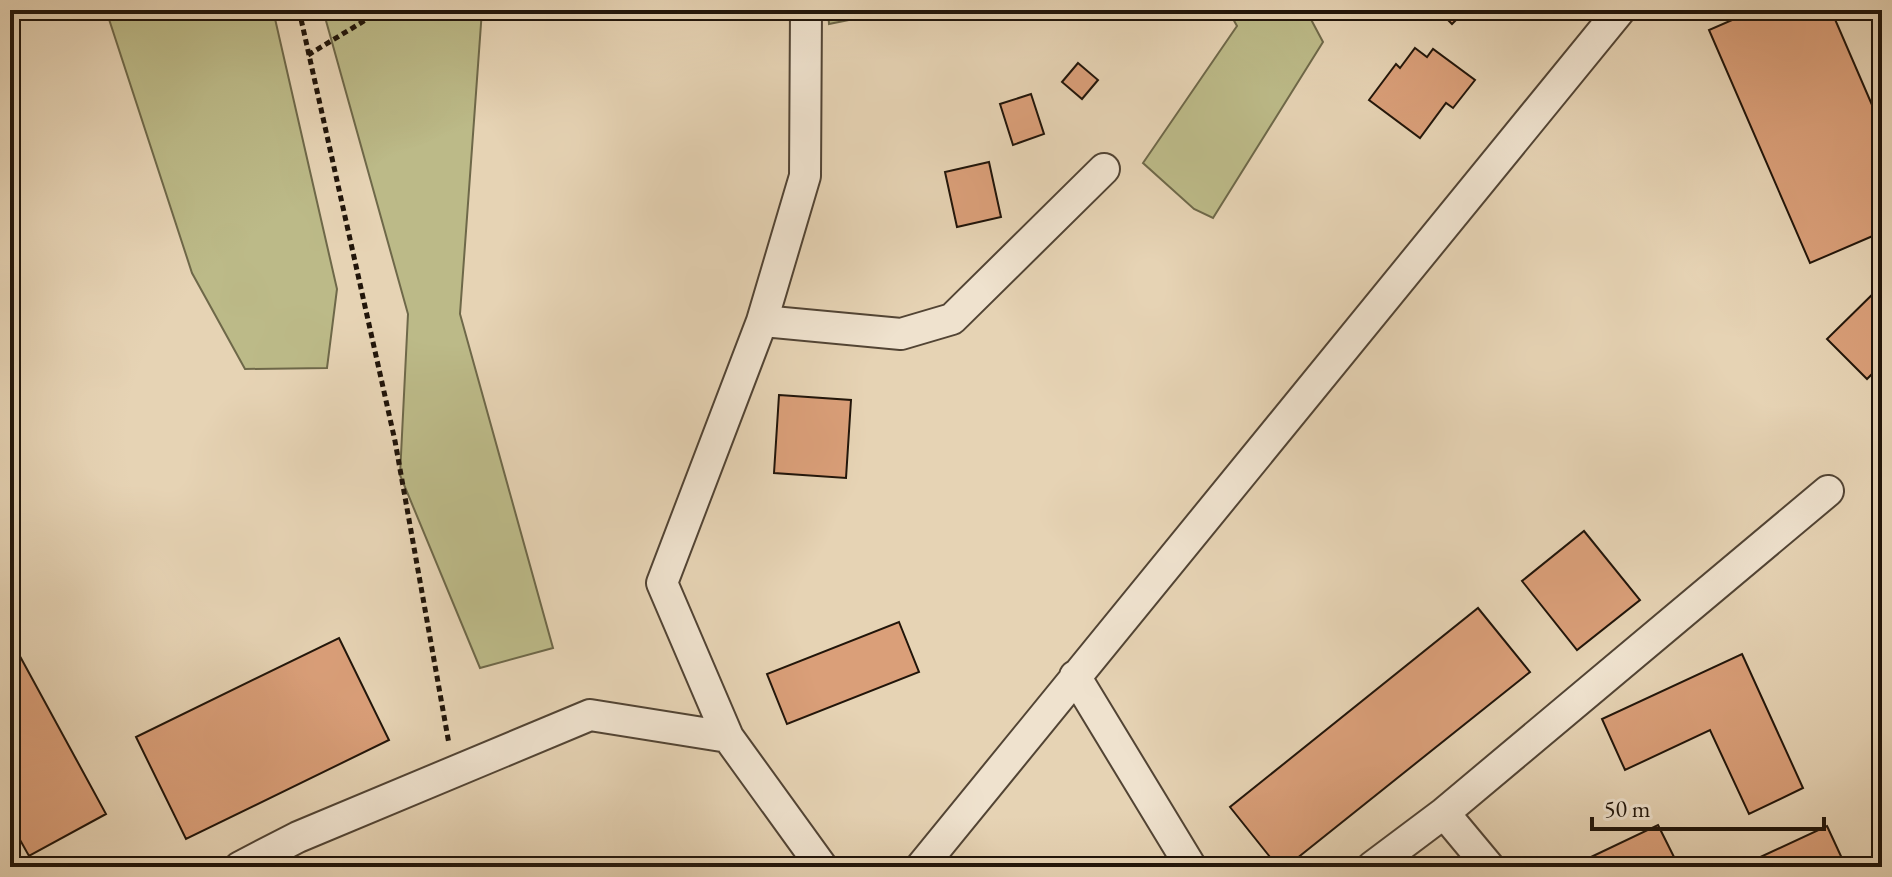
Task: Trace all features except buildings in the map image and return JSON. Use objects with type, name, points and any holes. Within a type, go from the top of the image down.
[{"type":"street","points":[[806,10],[805,176],[762,321],[662,583],[728,737],[822,867]]},
{"type":"street","points":[[921,867],[1620,10]]},
{"type":"street","points":[[762,321],[901,334],[952,319],[1104,169]]},
{"type":"street","points":[[1372,867],[1444,813],[1828,491]]},
{"type":"street","points":[[1075,676],[1191,867]]},
{"type":"street","points":[[240,867],[298,837],[590,715],[728,737]]},
{"type":"street","points":[[1444,813],[1489,867]]},
{"type":"path","points":[[299,10],[395,441],[454,773]]},
{"type":"path","points":[[307,55],[382,10]]},
{"type":"shaded area","points":[[106,10],[273,10],[337,289],[327,368],[245,369],[192,273]]},
{"type":"shaded area","points":[[323,10],[482,10],[460,314],[553,648],[480,668],[400,475],[408,314]]},
{"type":"shaded area","points":[[828,10],[898,10],[829,24]]},
{"type":"shaded area","points":[[1228,10],[1306,10],[1323,42],[1213,218],[1194,209],[1143,163],[1237,26]]}]
